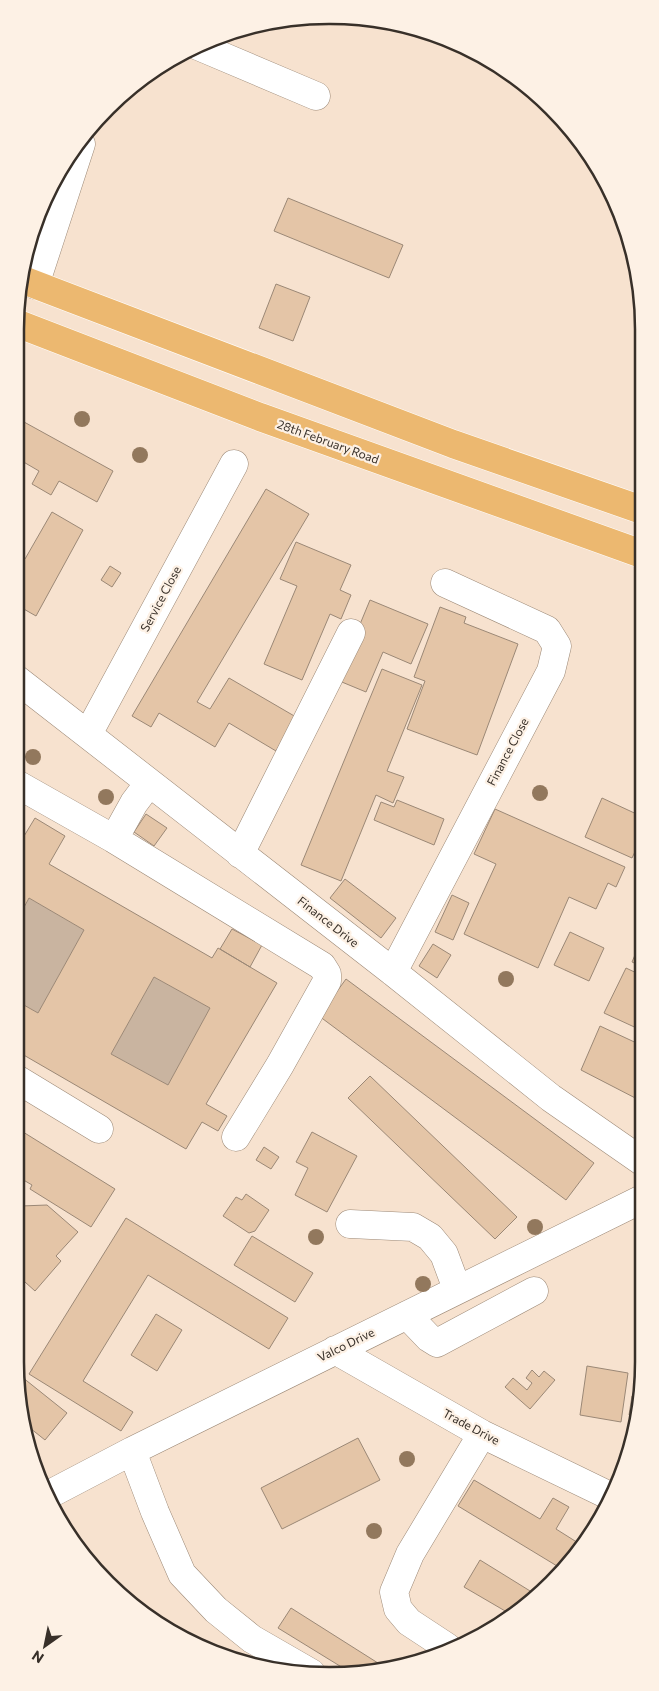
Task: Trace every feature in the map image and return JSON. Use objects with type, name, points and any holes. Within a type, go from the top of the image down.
[{"type":"main road","points":[[29,282],[453,444],[635,508]]},
{"type":"main road","name":"28th February Road","points":[[24,326],[260,417],[635,551]]},
{"type":"street","points":[[206,50],[316,96]]},
{"type":"street","points":[[29,282],[75,160]]},
{"type":"street","name":"Service Close","points":[[88,734],[234,464]]},
{"type":"street","name":"Finance Close","points":[[393,972],[551,671],[557,646],[547,630],[445,583]]},
{"type":"street","points":[[240,854],[351,633]]},
{"type":"street","name":"Finance Drive","points":[[24,685],[393,972],[551,1098],[635,1156]]},
{"type":"street","points":[[114,839],[134,803],[149,783]]},
{"type":"street","points":[[24,788],[114,839],[322,966],[327,974],[327,981],[280,1065],[236,1137]]},
{"type":"street","points":[[24,1083],[99,1129]]},
{"type":"street","name":"Valco Drive","points":[[53,1492],[132,1450],[635,1202]]},
{"type":"street","points":[[350,1224],[413,1227],[430,1237],[444,1254],[457,1289]]},
{"type":"street","points":[[407,1315],[429,1338],[437,1343],[534,1291]]},
{"type":"street","name":"Trade Drive","points":[[335,1350],[482,1434],[605,1494]]},
{"type":"street","points":[[443,1645],[409,1622],[398,1609],[394,1592],[410,1554],[482,1434]]},
{"type":"street","points":[[132,1450],[155,1512],[182,1574],[216,1610],[252,1638],[301,1666]]},
{"type":"shaded area","points":[[29,898],[84,930],[38,1013],[24,1005],[24,907]]},
{"type":"shaded area","points":[[154,977],[210,1008],[168,1085],[111,1054]]},
{"type":"building","points":[[288,198],[403,245],[389,278],[274,231]]},
{"type":"building","points":[[276,284],[310,297],[293,341],[259,328]]},
{"type":"building","points":[[24,422],[113,471],[97,502],[59,481],[51,495],[32,484],[39,471],[24,462]]},
{"type":"building","points":[[266,489],[309,514],[197,702],[210,709],[229,678],[296,717],[276,751],[229,723],[215,747],[159,713],[151,727],[132,716]]},
{"type":"building","points":[[52,512],[83,530],[36,616],[24,609],[25,559]]},
{"type":"building","points":[[296,542],[351,565],[340,590],[351,595],[341,619],[330,614],[302,680],[264,664],[297,586],[280,579]]},
{"type":"building","points":[[110,566],[121,573],[112,587],[101,580]]},
{"type":"building","points":[[370,600],[428,624],[411,664],[383,652],[366,692],[337,680]]},
{"type":"building","points":[[440,607],[466,617],[464,623],[518,644],[477,755],[407,729],[425,681],[414,677]]},
{"type":"building","points":[[382,669],[422,685],[387,771],[404,777],[393,803],[376,795],[341,881],[301,865]]},
{"type":"building","points":[[602,798],[635,813],[635,852],[632,858],[585,837]]},
{"type":"building","points":[[397,800],[444,819],[434,845],[374,820],[381,802],[394,807]]},
{"type":"building","points":[[495,809],[625,867],[616,887],[608,883],[596,909],[569,897],[538,968],[464,934],[496,864],[474,854]]},
{"type":"building","points":[[146,814],[167,828],[154,846],[134,832]]},
{"type":"building","points":[[35,818],[65,836],[49,864],[212,958],[218,948],[277,983],[206,1104],[227,1116],[218,1131],[202,1122],[186,1149],[24,1055],[24,1005],[38,1013],[84,930],[29,898],[24,907],[24,836]],"holes":[[[154,977],[210,1008],[168,1085],[111,1054]]]},
{"type":"building","points":[[345,879],[396,918],[381,938],[330,898]]},
{"type":"building","points":[[452,895],[469,903],[453,940],[435,932]]},
{"type":"building","points":[[232,929],[262,945],[250,967],[220,949]]},
{"type":"building","points":[[570,932],[604,948],[589,981],[554,965]]},
{"type":"building","points":[[433,944],[451,955],[437,978],[419,966]]},
{"type":"building","points":[[626,968],[635,972],[635,1027],[604,1013]]},
{"type":"building","points":[[346,979],[594,1163],[566,1200],[319,1016]]},
{"type":"building","points":[[600,1026],[635,1042],[635,1098],[581,1070]]},
{"type":"building","points":[[370,1076],[517,1217],[495,1239],[348,1098]]},
{"type":"building","points":[[312,1132],[357,1156],[327,1212],[295,1195],[308,1168],[296,1162]]},
{"type":"building","points":[[24,1133],[115,1189],[91,1227],[30,1189],[32,1185],[24,1180]]},
{"type":"building","points":[[264,1147],[279,1157],[271,1169],[256,1160]]},
{"type":"building","points":[[246,1194],[269,1210],[255,1231],[249,1233],[223,1216],[236,1197],[242,1200]]},
{"type":"building","points":[[47,1205],[78,1232],[56,1256],[61,1261],[35,1291],[24,1281],[24,1206]]},
{"type":"building","points":[[126,1218],[288,1318],[269,1349],[148,1275],[83,1381],[133,1412],[121,1431],[29,1374]]},
{"type":"building","points":[[252,1236],[313,1273],[295,1302],[234,1265]]},
{"type":"building","points":[[156,1314],[182,1330],[157,1371],[131,1355]]},
{"type":"building","points":[[587,1366],[628,1373],[621,1422],[580,1415]]},
{"type":"building","points":[[532,1370],[539,1377],[544,1371],[555,1380],[530,1409],[505,1387],[513,1378],[527,1390],[532,1383],[526,1378]]},
{"type":"building","points":[[24,1379],[67,1413],[45,1440],[32,1429]]},
{"type":"building","points":[[632,1396],[633,1396],[630,1415]]},
{"type":"building","points":[[358,1438],[380,1480],[282,1529],[261,1488]]},
{"type":"building","points":[[474,1480],[540,1519],[553,1498],[569,1507],[556,1529],[576,1542],[557,1566],[458,1506]]},
{"type":"building","points":[[480,1560],[531,1591],[506,1611],[464,1587]]},
{"type":"building","points":[[291,1608],[378,1663],[341,1667],[278,1628]]}]
